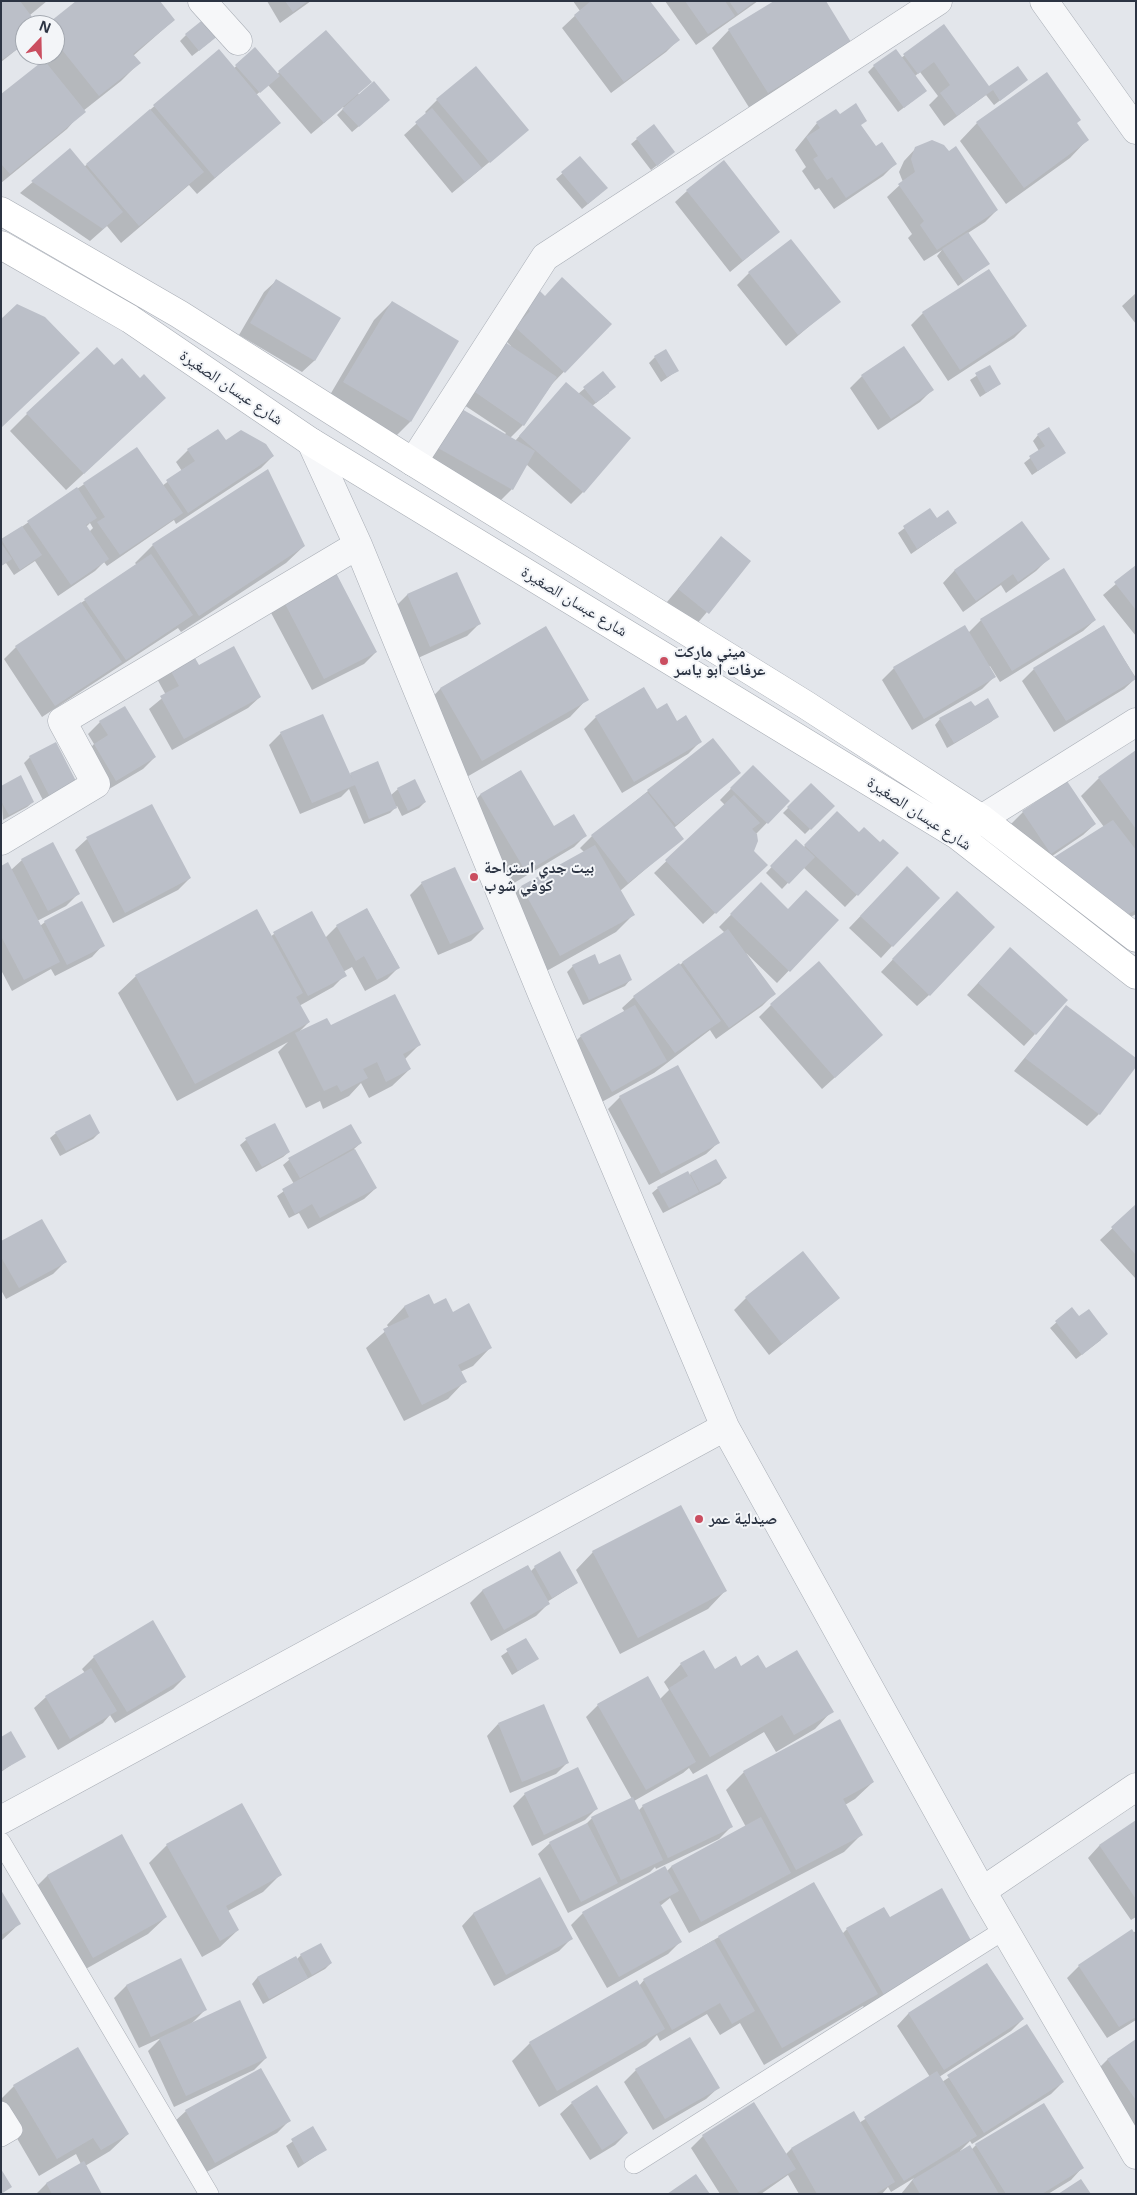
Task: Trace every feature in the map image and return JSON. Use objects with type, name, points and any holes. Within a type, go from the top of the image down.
[{"type":"main road","name":"شارع عبسان الصغيرة","points":[[1,211],[179,314],[413,462],[806,705],[982,818],[1136,938]]},
{"type":"main road","name":"شارع عبسان الصغيرة","points":[[1,245],[130,318],[310,442],[957,835],[1136,976]]},
{"type":"street","points":[[202,1],[238,41]]},
{"type":"street","points":[[413,462],[545,257],[938,1]]},
{"type":"street","points":[[1044,1],[1136,130]]},
{"type":"street","points":[[310,442],[358,545],[542,994],[725,1427],[1004,1930],[1136,2155]]},
{"type":"street","points":[[1,841],[96,784],[62,721],[358,545]]},
{"type":"street","points":[[957,835],[1136,722]]},
{"type":"street","points":[[1,1820],[725,1427]]},
{"type":"street","points":[[982,1891],[1136,1787]]},
{"type":"lane","points":[[1,1842],[208,2194]]},
{"type":"lane","points":[[634,2164],[1004,1930]]},
{"type":"lane","points":[[1,2111],[13,2130],[1,2137]]},
{"type":"building","points":[[1,1],[20,1],[30,15],[15,15],[15,51],[3,59],[1,58]]},
{"type":"building","points":[[76,1],[160,1],[175,20],[133,54],[141,63],[99,96],[65,54],[65,15],[58,15]]},
{"type":"building","points":[[285,1],[308,1],[293,12]]},
{"type":"building","points":[[591,1],[650,1],[680,40],[624,82],[574,15]]},
{"type":"building","points":[[685,1],[725,1],[735,16],[708,34]]},
{"type":"building","points":[[729,1],[755,1],[738,14]]},
{"type":"building","points":[[774,1],[826,1],[851,42],[768,93],[728,29]]},
{"type":"building","points":[[205,18],[219,35],[199,51],[185,34]]},
{"type":"building","points":[[944,24],[989,86],[1018,66],[1028,80],[1000,101],[993,90],[957,116],[940,93],[950,85],[934,62],[918,74],[903,54]]},
{"type":"building","points":[[326,30],[372,82],[324,123],[278,71]]},
{"type":"building","points":[[255,47],[280,76],[260,93],[235,65]]},
{"type":"building","points":[[219,49],[281,123],[215,178],[153,105]]},
{"type":"building","points":[[896,49],[927,91],[904,108],[873,65]]},
{"type":"building","points":[[38,65],[48,65],[86,112],[10,174],[1,164],[1,94]]},
{"type":"building","points":[[476,66],[529,130],[490,163],[436,99]]},
{"type":"building","points":[[1047,72],[1081,120],[1077,123],[1089,140],[1024,188],[976,122]]},
{"type":"building","points":[[374,81],[390,100],[359,127],[342,109]]},
{"type":"building","points":[[856,103],[867,121],[861,125],[876,146],[882,142],[897,164],[846,198],[832,177],[827,180],[813,159],[818,156],[806,137],[820,128],[816,122],[836,109],[840,114]]},
{"type":"building","points":[[432,108],[482,168],[465,182],[415,122]]},
{"type":"building","points":[[150,109],[204,172],[139,226],[86,164]]},
{"type":"building","points":[[654,124],[675,152],[657,166],[636,138]]},
{"type":"building","points":[[932,140],[944,145],[949,151],[956,146],[998,210],[937,250],[920,225],[924,221],[898,184],[915,172],[911,159],[915,147]]},
{"type":"building","points":[[70,148],[123,212],[103,229],[31,181]]},
{"type":"building","points":[[580,156],[608,188],[588,204],[561,172]]},
{"type":"building","points":[[724,160],[780,232],[743,261],[686,190]]},
{"type":"building","points":[[968,232],[990,264],[964,281],[942,249]]},
{"type":"building","points":[[791,239],[841,302],[798,335],[748,272]]},
{"type":"building","points":[[989,269],[1027,326],[960,370],[922,312]]},
{"type":"building","points":[[562,277],[612,324],[565,373],[515,327],[530,311],[524,305],[539,290],[545,296]]},
{"type":"building","points":[[276,279],[341,318],[315,361],[250,323]]},
{"type":"building","points":[[392,301],[459,341],[411,422],[343,382]]},
{"type":"building","points":[[17,304],[45,317],[80,353],[1,428],[1,319]]},
{"type":"building","points":[[505,342],[557,377],[524,426],[472,390]]},
{"type":"building","points":[[904,346],[934,390],[891,419],[861,375]]},
{"type":"building","points":[[97,347],[114,365],[122,358],[140,378],[144,374],[166,398],[84,474],[26,413]]},
{"type":"building","points":[[666,349],[679,371],[667,377],[654,356]]},
{"type":"building","points":[[990,365],[1001,384],[986,393],[975,373]]},
{"type":"building","points":[[603,371],[616,387],[596,403],[583,387]]},
{"type":"building","points":[[566,382],[631,438],[584,493],[519,436]]},
{"type":"building","points":[[460,408],[535,451],[513,490],[438,448]]},
{"type":"building","points":[[1049,427],[1066,453],[1038,471],[1029,456],[1045,446],[1037,434]]},
{"type":"building","points":[[218,429],[226,440],[241,430],[266,444],[274,456],[188,513],[166,480],[195,461],[187,449]]},
{"type":"building","points":[[137,447],[183,513],[120,555],[97,522],[105,517],[83,483]]},
{"type":"building","points":[[268,469],[305,546],[199,616],[152,544]]},
{"type":"building","points":[[77,487],[97,518],[86,525],[109,559],[71,585],[27,521]]},
{"type":"building","points":[[930,508],[937,518],[948,510],[957,523],[917,549],[903,526]]},
{"type":"building","points":[[1022,521],[1050,559],[1018,582],[1013,574],[976,601],[954,570]]},
{"type":"building","points":[[22,526],[42,555],[20,570],[1,539]]},
{"type":"building","points":[[721,536],[751,561],[709,614],[678,589]]},
{"type":"building","points":[[1,543],[12,559],[1,566]]},
{"type":"building","points":[[151,554],[193,615],[126,660],[84,599]]},
{"type":"building","points":[[1136,565],[1136,610],[1114,582]]},
{"type":"building","points":[[1064,568],[1096,620],[1012,671],[980,619]]},
{"type":"building","points":[[334,569],[377,652],[324,679],[281,596]]},
{"type":"building","points":[[457,572],[481,624],[430,647],[407,594]]},
{"type":"building","points":[[81,602],[122,662],[55,706],[15,646]]},
{"type":"building","points":[[965,625],[996,677],[924,719],[893,667]]},
{"type":"building","points":[[1104,625],[1136,679],[1066,721],[1033,668]]},
{"type":"building","points":[[546,626],[589,700],[482,761],[440,688]]},
{"type":"building","points":[[234,646],[261,697],[184,739],[160,696],[179,686],[167,664],[191,651],[199,665]]},
{"type":"building","points":[[644,687],[657,709],[667,703],[677,721],[686,715],[702,742],[634,782],[595,716]]},
{"type":"building","points":[[988,698],[999,717],[954,743],[939,718],[971,701],[975,706]]},
{"type":"building","points":[[125,706],[156,757],[116,781],[94,744],[108,735],[99,721]]},
{"type":"building","points":[[323,714],[355,785],[312,803],[280,732]]},
{"type":"building","points":[[713,738],[741,773],[676,825],[647,790]]},
{"type":"building","points":[[56,742],[78,785],[51,799],[29,756]]},
{"type":"building","points":[[1136,750],[1136,829],[1098,777]]},
{"type":"building","points":[[378,761],[397,808],[369,819],[350,773]]},
{"type":"building","points":[[753,765],[790,801],[768,824],[730,788]]},
{"type":"building","points":[[521,770],[554,826],[574,814],[587,836],[526,872],[480,794]]},
{"type":"building","points":[[21,775],[34,802],[9,815],[1,801],[1,786]]},
{"type":"building","points":[[415,779],[426,802],[408,811],[397,788]]},
{"type":"building","points":[[1067,781],[1096,824],[1051,854],[1022,811]]},
{"type":"building","points":[[811,783],[835,806],[811,830],[787,807]]},
{"type":"building","points":[[647,792],[684,839],[628,883],[591,835]]},
{"type":"building","points":[[734,795],[760,823],[752,829],[757,834],[758,841],[754,851],[768,865],[716,914],[665,860]]},
{"type":"building","points":[[152,804],[191,878],[125,913],[86,837]]},
{"type":"building","points":[[837,811],[859,832],[864,827],[880,842],[883,839],[899,853],[858,896],[804,845]]},
{"type":"building","points":[[1113,820],[1136,850],[1136,910],[1122,917],[1051,859]]},
{"type":"building","points":[[796,839],[815,857],[789,884],[770,866]]},
{"type":"building","points":[[53,842],[80,894],[48,911],[21,859]]},
{"type":"building","points":[[595,845],[635,915],[560,956],[521,886]]},
{"type":"building","points":[[8,862],[60,962],[24,980],[1,936],[1,866]]},
{"type":"building","points":[[907,866],[940,898],[893,947],[860,916]]},
{"type":"building","points":[[455,867],[484,929],[450,944],[421,882]]},
{"type":"building","points":[[761,882],[788,909],[806,890],[839,920],[790,972],[730,914]]},
{"type":"building","points":[[957,891],[995,927],[930,996],[892,959]]},
{"type":"building","points":[[82,901],[105,946],[67,965],[44,921]]},
{"type":"building","points":[[367,908],[400,968],[377,980],[364,956],[356,961],[336,925]]},
{"type":"building","points":[[257,909],[303,993],[296,997],[310,1022],[195,1084],[135,975]]},
{"type":"building","points":[[312,911],[347,976],[308,996],[273,932]]},
{"type":"building","points":[[728,929],[776,994],[729,1028],[682,962]]},
{"type":"building","points":[[1010,947],[1068,1000],[1036,1035],[978,983]]},
{"type":"building","points":[[595,954],[599,964],[620,954],[632,980],[589,1000],[572,965]]},
{"type":"building","points":[[819,961],[883,1035],[835,1078],[770,1004]]},
{"type":"building","points":[[679,963],[721,1021],[675,1053],[633,996]]},
{"type":"building","points":[[395,994],[421,1045],[403,1054],[411,1069],[386,1082],[377,1062],[363,1069],[368,1078],[341,1092],[337,1085],[324,1091],[295,1033],[327,1018],[331,1025]]},
{"type":"building","points":[[635,1005],[667,1061],[612,1092],[580,1035]]},
{"type":"building","points":[[1066,1005],[1136,1058],[1136,1067],[1100,1115],[1025,1058]]},
{"type":"building","points":[[678,1065],[720,1143],[661,1174],[619,1096]]},
{"type":"building","points":[[90,1114],[100,1133],[66,1151],[55,1132]]},
{"type":"building","points":[[275,1123],[290,1152],[262,1167],[245,1138]]},
{"type":"building","points":[[351,1124],[362,1143],[300,1178],[288,1158]]},
{"type":"building","points":[[355,1149],[377,1188],[320,1218],[312,1204],[295,1214],[282,1189]]},
{"type":"building","points":[[716,1159],[727,1178],[700,1192],[690,1173]]},
{"type":"building","points":[[688,1171],[699,1192],[669,1208],[657,1187]]},
{"type":"building","points":[[1136,1204],[1136,1255],[1111,1227]]},
{"type":"building","points":[[42,1219],[67,1262],[19,1288],[1,1257],[1,1241]]},
{"type":"building","points":[[803,1251],[840,1298],[782,1344],[745,1297]]},
{"type":"building","points":[[429,1294],[434,1304],[446,1298],[453,1312],[469,1303],[492,1348],[458,1365],[467,1382],[422,1405],[383,1329],[409,1317],[404,1306]]},
{"type":"building","points":[[1072,1307],[1079,1316],[1089,1309],[1108,1334],[1082,1355],[1055,1321]]},
{"type":"building","points":[[681,1505],[727,1591],[638,1638],[592,1551]]},
{"type":"building","points":[[560,1551],[578,1583],[552,1598],[534,1566]]},
{"type":"building","points":[[528,1565],[550,1604],[504,1630],[482,1590]]},
{"type":"building","points":[[153,1620],[186,1677],[127,1712],[93,1656]]},
{"type":"building","points":[[526,1638],[539,1659],[518,1671],[506,1649]]},
{"type":"building","points":[[704,1650],[715,1669],[736,1656],[741,1666],[758,1655],[766,1668],[797,1650],[834,1712],[794,1735],[782,1715],[710,1757],[669,1688],[688,1676],[680,1663]]},
{"type":"building","points":[[91,1668],[117,1711],[70,1739],[45,1696]]},
{"type":"building","points":[[648,1676],[696,1762],[646,1790],[597,1704]]},
{"type":"building","points":[[544,1704],[569,1763],[522,1782],[498,1723]]},
{"type":"building","points":[[840,1719],[874,1782],[843,1799],[863,1835],[796,1870],[743,1771]]},
{"type":"building","points":[[11,1731],[26,1757],[1,1771],[1,1737]]},
{"type":"building","points":[[578,1767],[598,1809],[544,1835],[524,1793]]},
{"type":"building","points":[[707,1774],[733,1827],[668,1858],[642,1805]]},
{"type":"building","points":[[633,1797],[663,1860],[621,1880],[591,1817]]},
{"type":"building","points":[[242,1803],[282,1875],[226,1906],[239,1930],[220,1941],[166,1844]]},
{"type":"building","points":[[761,1817],[791,1873],[701,1922],[671,1866]]},
{"type":"building","points":[[1136,1820],[1136,1899],[1099,1845]]},
{"type":"building","points":[[587,1823],[618,1883],[581,1902],[549,1842]]},
{"type":"building","points":[[122,1834],[167,1917],[93,1958],[47,1875]]},
{"type":"building","points":[[665,1866],[679,1891],[659,1902],[682,1942],[619,1977],[582,1912]]},
{"type":"building","points":[[540,1877],[573,1939],[506,1975],[473,1913]]},
{"type":"building","points":[[814,1882],[878,1994],[782,2048],[718,1936]]},
{"type":"building","points":[[942,1888],[973,1944],[884,1995],[846,1928],[884,1907],[890,1917]]},
{"type":"building","points":[[1,1890],[21,1924],[1,1935]]},
{"type":"building","points":[[1132,1929],[1136,1936],[1136,2017],[1119,2027],[1078,1965]]},
{"type":"building","points":[[714,1940],[755,2011],[732,2024],[720,2003],[672,2030],[643,1979]]},
{"type":"building","points":[[321,1943],[332,1963],[312,1975],[300,1954]]},
{"type":"building","points":[[296,1956],[308,1978],[269,1999],[257,1977]]},
{"type":"building","points":[[181,1958],[207,2010],[151,2037],[126,1985]]},
{"type":"building","points":[[987,1963],[1024,2019],[944,2070],[908,2013]]},
{"type":"building","points":[[637,1980],[665,2029],[557,2091],[529,2042]]},
{"type":"building","points":[[240,2000],[267,2058],[186,2096],[159,2038]]},
{"type":"building","points":[[1027,2024],[1064,2082],[984,2133],[947,2075]]},
{"type":"building","points":[[690,2037],[720,2088],[665,2119],[635,2069]]},
{"type":"building","points":[[1136,2039],[1136,2100],[1107,2059]]},
{"type":"building","points":[[78,2047],[129,2134],[101,2150],[93,2138],[57,2159],[13,2085]]},
{"type":"building","points":[[261,2068],[291,2121],[215,2163],[185,2110]]},
{"type":"building","points":[[937,2071],[977,2136],[904,2181],[864,2117]]},
{"type":"building","points":[[597,2085],[628,2133],[602,2150],[571,2102]]},
{"type":"building","points":[[754,2102],[796,2169],[755,2194],[740,2194],[702,2135]]},
{"type":"building","points":[[1044,2103],[1084,2168],[1042,2194],[1006,2194],[975,2144]]},
{"type":"building","points":[[854,2111],[895,2182],[875,2194],[817,2194],[791,2148]]},
{"type":"building","points":[[313,2126],[327,2150],[304,2163],[291,2139]]},
{"type":"building","points":[[970,2145],[999,2194],[920,2194],[912,2180]]},
{"type":"building","points":[[84,2161],[102,2194],[52,2194],[46,2183]]},
{"type":"building","points":[[1,2169],[12,2187],[1,2194]]},
{"type":"building","points":[[696,2174],[710,2194],[667,2194]]},
{"type":"building","points":[[1081,2179],[1091,2194],[1058,2194]]},
{"type":"place","name":"ميني ماركت عرفات ابو ياسر","points":[[664,661]]},
{"type":"place","name":"بيت جدي استراحة كوفي شوب","points":[[474,877]]},
{"type":"place","name":"صيدلية عمر","points":[[699,1519]]}]
